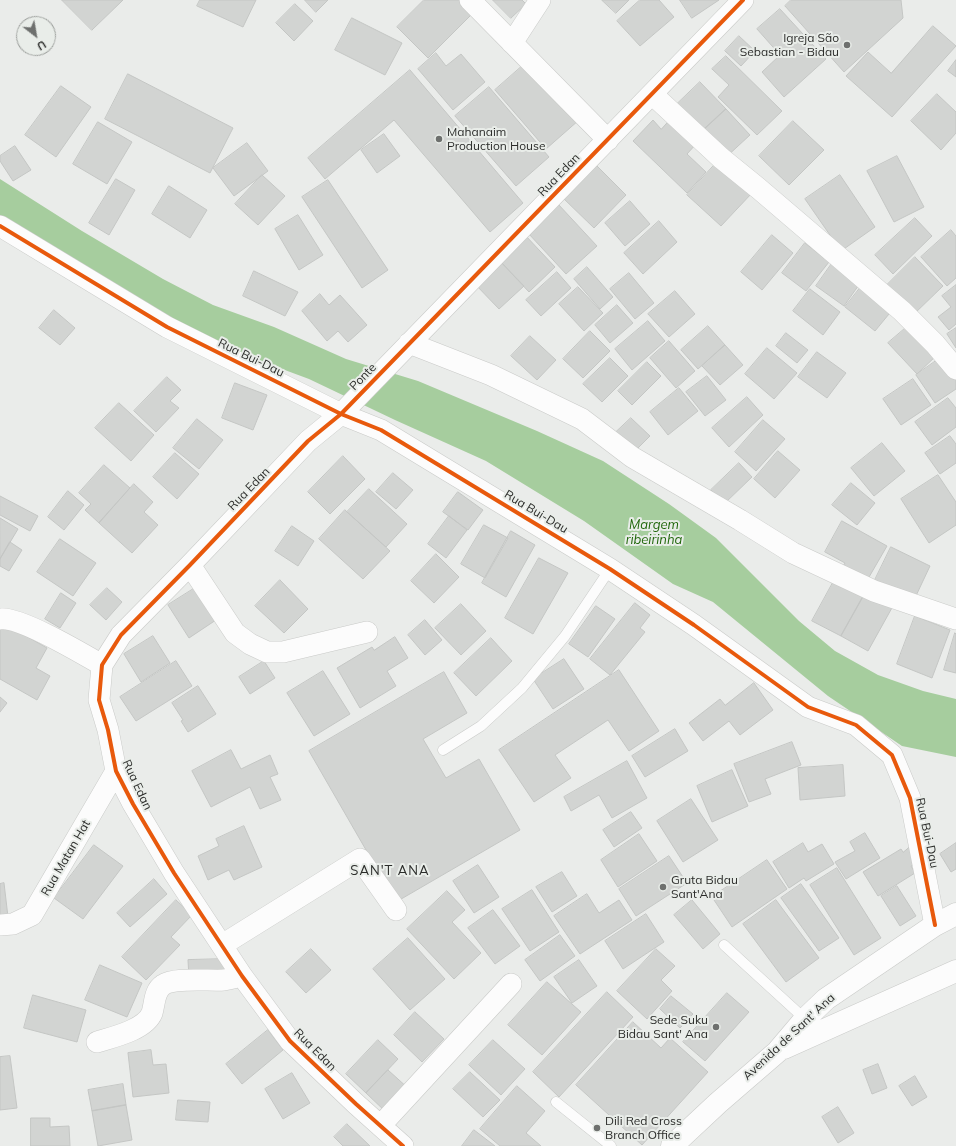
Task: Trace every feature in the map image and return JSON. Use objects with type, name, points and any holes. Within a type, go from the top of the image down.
[{"type":"main road","name":"Avenida de Sant' Ana","points":[[672,1146],[718,1102],[777,1052],[805,1019],[826,999],[935,925],[956,914]]},
{"type":"main road","points":[[777,1052],[956,971]]},
{"type":"street","points":[[470,0],[608,140]]},
{"type":"street","points":[[512,43],[540,0]]},
{"type":"street","name":"Rua Edan","points":[[389,364],[743,0]]},
{"type":"street","points":[[652,94],[721,158],[902,311],[935,344],[956,369]]},
{"type":"street","name":"Rua Bui-Dau","points":[[0,226],[167,327],[346,409],[610,569],[694,625],[808,707],[856,725],[892,755],[910,798],[935,925]]},
{"type":"street","points":[[409,343],[491,375],[582,419],[632,457],[740,520],[793,553],[874,591],[956,619]]},
{"type":"street","name":"Ponte","points":[[346,409],[389,364]]},
{"type":"street","name":"Rua Edan","points":[[346,409],[308,441],[121,635],[102,665],[99,700],[108,730],[116,771],[133,804],[174,873],[242,976],[290,1041],[356,1104],[403,1146]]},
{"type":"street","points":[[190,565],[235,633],[250,644],[267,652],[283,652],[367,632]]},
{"type":"street","points":[[0,619],[5,618],[20,622],[67,645],[102,665]]},
{"type":"street","name":"Rua Matan Hat","points":[[0,925],[13,924],[32,915],[116,771]]},
{"type":"street","points":[[222,945],[360,859],[396,910]]},
{"type":"street","points":[[97,1042],[144,1024],[151,1014],[157,992],[163,985],[172,982],[224,980],[242,976]]},
{"type":"street","points":[[381,1125],[511,984]]},
{"type":"lane","points":[[443,750],[481,726],[522,688],[565,636],[610,569]]},
{"type":"lane","points":[[724,945],[805,1019]]},
{"type":"lane","points":[[556,1102],[611,1146]]},
{"type":"water","name":"Margem ribeirinha","points":[[0,179],[82,231],[163,279],[213,305],[274,327],[346,359],[418,381],[537,431],[603,461],[669,504],[716,538],[799,621],[835,651],[878,675],[923,691],[956,699],[956,757],[902,746],[828,696],[713,602],[673,584],[584,521],[486,461],[309,379],[187,332],[0,223]]},
{"type":"building","points":[[62,0],[123,0],[92,30]]},
{"type":"building","points":[[200,0],[256,0],[243,27],[197,6]]},
{"type":"building","points":[[305,0],[328,0],[316,12]]},
{"type":"building","points":[[424,0],[466,0],[476,10],[428,58],[397,27]]},
{"type":"building","points":[[493,0],[522,0],[526,4],[511,18]]},
{"type":"building","points":[[602,0],[629,0],[616,13]]},
{"type":"building","points":[[640,0],[659,0],[674,17],[640,46],[617,21]]},
{"type":"building","points":[[680,0],[719,0],[692,18]]},
{"type":"building","name":"Igreja São Sebastian - Bidau","points":[[791,0],[901,0],[903,18],[844,72],[785,6]]},
{"type":"building","points":[[295,4],[313,21],[294,41],[276,23]]},
{"type":"building","points":[[780,9],[826,59],[784,97],[762,72],[780,55],[757,29]]},
{"type":"building","points":[[352,18],[402,43],[385,75],[335,50]]},
{"type":"building","points":[[933,26],[956,46],[892,117],[846,76],[868,52],[891,73]]},
{"type":"building","points":[[739,36],[755,51],[741,66],[725,51]]},
{"type":"building","points":[[436,53],[446,66],[461,54],[485,82],[453,110],[418,69]]},
{"type":"building","points":[[726,56],[782,111],[757,135],[718,97],[729,85],[712,69]]},
{"type":"building","points":[[956,60],[956,77],[948,71]]},
{"type":"building","points":[[528,61],[579,120],[546,149],[495,90]]},
{"type":"building","name":"Mahanaim Production House","points":[[410,70],[523,203],[490,232],[394,120],[325,179],[308,158]]},
{"type":"building","points":[[128,74],[233,128],[210,173],[105,119]]},
{"type":"building","points":[[700,82],[726,109],[699,134],[674,107]]},
{"type":"building","points":[[61,86],[91,107],[56,157],[25,135]]},
{"type":"building","points":[[489,87],[549,157],[516,186],[455,116]]},
{"type":"building","points":[[937,94],[956,112],[956,133],[941,150],[911,121]]},
{"type":"building","points":[[726,109],[750,135],[724,159],[699,134]]},
{"type":"building","points":[[671,119],[697,143],[687,154],[706,172],[687,193],[633,141],[653,120],[661,129]]},
{"type":"building","points":[[793,121],[824,150],[789,185],[759,156]]},
{"type":"building","points":[[98,122],[132,142],[107,184],[73,164]]},
{"type":"building","points":[[384,134],[400,156],[377,173],[361,150]]},
{"type":"building","points":[[247,143],[268,171],[234,196],[213,168]]},
{"type":"building","points":[[15,146],[31,170],[13,181],[0,161],[0,156]]},
{"type":"building","points":[[897,156],[924,207],[894,222],[867,171]]},
{"type":"building","points":[[718,161],[752,193],[721,226],[687,195]]},
{"type":"building","points":[[595,164],[626,195],[594,228],[562,197]]},
{"type":"building","points":[[262,175],[285,196],[258,225],[235,204]]},
{"type":"building","points":[[840,175],[875,227],[841,251],[805,199]]},
{"type":"building","points":[[116,179],[135,190],[109,235],[89,223]]},
{"type":"building","points":[[328,180],[388,270],[362,288],[302,197]]},
{"type":"building","points":[[169,186],[207,210],[190,238],[152,214]]},
{"type":"building","points":[[630,201],[650,224],[625,246],[605,223]]},
{"type":"building","points":[[558,204],[597,246],[566,274],[528,233]]},
{"type":"building","points":[[298,215],[323,255],[299,270],[275,229]]},
{"type":"building","points":[[915,218],[932,236],[893,274],[875,255]]},
{"type":"building","points":[[659,221],[677,242],[643,274],[624,253]]},
{"type":"building","points":[[951,230],[956,236],[956,278],[947,286],[921,257]]},
{"type":"building","points":[[525,235],[555,267],[529,292],[499,260]]},
{"type":"building","points":[[772,235],[793,253],[762,290],[741,272]]},
{"type":"building","points":[[805,243],[829,262],[806,291],[782,273]]},
{"type":"building","points":[[915,257],[943,286],[912,316],[884,288]]},
{"type":"building","points":[[499,260],[524,286],[499,309],[474,283]]},
{"type":"building","points":[[833,262],[861,282],[844,306],[816,286]]},
{"type":"building","points":[[587,267],[613,297],[600,309],[574,279]]},
{"type":"building","points":[[254,271],[298,292],[285,316],[243,296]]},
{"type":"building","points":[[557,272],[571,288],[541,316],[526,300]]},
{"type":"building","points":[[629,273],[654,303],[635,319],[610,289]]},
{"type":"building","points":[[864,283],[894,308],[875,331],[845,307]]},
{"type":"building","points":[[956,285],[956,324],[949,330],[938,317],[951,307],[942,296]]},
{"type":"building","points":[[578,287],[603,313],[584,331],[559,304]]},
{"type":"building","points":[[810,289],[840,312],[823,335],[793,311]]},
{"type":"building","points":[[675,291],[695,314],[669,337],[648,314]]},
{"type":"building","points":[[320,294],[329,305],[340,295],[367,325],[348,342],[338,331],[327,341],[302,311]]},
{"type":"building","points":[[617,305],[633,323],[610,343],[595,325]]},
{"type":"building","points":[[54,310],[75,328],[60,345],[39,328]]},
{"type":"building","points":[[648,321],[665,341],[632,370],[615,349]]},
{"type":"building","points":[[708,326],[725,345],[698,369],[681,350]]},
{"type":"building","points":[[908,326],[936,356],[917,374],[888,343]]},
{"type":"building","points":[[956,328],[956,348],[947,334]]},
{"type":"building","points":[[590,331],[610,351],[583,378],[563,359]]},
{"type":"building","points":[[786,333],[808,350],[797,363],[776,346]]},
{"type":"building","points":[[530,336],[556,360],[537,380],[511,356]]},
{"type":"building","points":[[669,341],[695,371],[676,388],[650,358]]},
{"type":"building","points":[[725,345],[743,365],[720,385],[702,366]]},
{"type":"building","points":[[767,348],[797,373],[774,399],[745,374]]},
{"type":"building","points":[[817,352],[846,373],[827,398],[798,377]]},
{"type":"building","points":[[943,356],[956,375],[956,389],[935,403],[916,375]]},
{"type":"building","points":[[610,358],[628,376],[602,402],[583,384]]},
{"type":"building","points":[[647,362],[661,376],[632,405],[618,391]]},
{"type":"building","points":[[707,376],[726,400],[705,416],[686,392]]},
{"type":"building","points":[[167,377],[181,390],[170,401],[179,408],[156,432],[134,411]]},
{"type":"building","points":[[913,379],[931,405],[901,425],[883,399]]},
{"type":"building","points":[[235,383],[267,395],[253,430],[222,418]]},
{"type":"building","points":[[679,388],[698,411],[668,435],[650,412]]},
{"type":"building","points":[[747,397],[763,415],[729,447],[712,428]]},
{"type":"building","points":[[948,398],[956,408],[956,427],[932,445],[915,422]]},
{"type":"building","points":[[119,403],[154,435],[131,461],[95,428]]},
{"type":"building","points":[[631,418],[650,436],[632,454],[613,435]]},
{"type":"building","points":[[197,419],[223,440],[199,469],[173,448]]},
{"type":"building","points":[[763,420],[785,439],[756,471],[735,452]]},
{"type":"building","points":[[950,436],[956,444],[956,463],[940,474],[925,453]]},
{"type":"building","points":[[882,443],[905,471],[874,496],[851,468]]},
{"type":"building","points":[[778,451],[800,470],[775,498],[754,479]]},
{"type":"building","points":[[175,453],[199,474],[177,499],[153,477]]},
{"type":"building","points":[[343,456],[365,479],[330,514],[308,492]]},
{"type":"building","points":[[739,463],[752,477],[724,504],[711,490]]},
{"type":"building","points":[[104,465],[130,488],[99,523],[85,510],[91,504],[79,493]]},
{"type":"building","points":[[393,473],[413,490],[396,509],[376,492]]},
{"type":"building","points":[[938,475],[956,502],[956,525],[929,543],[901,499]]},
{"type":"building","points":[[851,483],[875,503],[857,525],[832,505]]},
{"type":"building","points":[[134,484],[153,502],[144,512],[158,525],[132,553],[99,523]]},
{"type":"building","points":[[369,489],[407,524],[386,547],[347,512]]},
{"type":"building","points":[[68,491],[84,505],[64,530],[48,517]]},
{"type":"building","points":[[458,492],[483,510],[468,530],[443,512]]},
{"type":"building","points":[[0,496],[38,516],[30,531],[0,515]]},
{"type":"building","points":[[345,510],[390,551],[363,579],[319,539]]},
{"type":"building","points":[[449,516],[467,530],[446,558],[428,544]]},
{"type":"building","points":[[0,518],[18,529],[0,559]]},
{"type":"building","points":[[842,521],[887,546],[865,584],[840,571],[845,563],[825,552]]},
{"type":"building","points":[[484,525],[508,538],[485,578],[461,564]]},
{"type":"building","points":[[292,526],[314,541],[298,566],[275,551]]},
{"type":"building","points":[[511,531],[535,545],[506,597],[482,583]]},
{"type":"building","points":[[60,539],[96,563],[73,596],[37,572]]},
{"type":"building","points":[[10,542],[22,550],[9,571],[0,566],[0,559]]},
{"type":"building","points":[[891,547],[930,566],[914,600],[874,582]]},
{"type":"building","points":[[436,554],[459,577],[434,603],[411,581]]},
{"type":"building","points":[[539,558],[568,573],[533,634],[505,618]]},
{"type":"building","points":[[835,579],[864,595],[841,636],[812,621]]},
{"type":"building","points":[[280,580],[308,609],[284,633],[255,606]]},
{"type":"building","points":[[107,588],[122,602],[106,620],[90,605]]},
{"type":"building","points":[[195,588],[216,620],[189,638],[168,605]]},
{"type":"building","points":[[61,593],[76,603],[60,628],[45,619]]},
{"type":"building","points":[[864,595],[893,606],[868,651],[841,636]]},
{"type":"building","points":[[635,603],[650,615],[640,628],[645,632],[610,675],[590,659]]},
{"type":"building","points":[[461,604],[486,631],[461,655],[435,628]]},
{"type":"building","points":[[596,606],[615,619],[588,657],[569,644]]},
{"type":"building","points":[[915,616],[950,630],[932,678],[897,664]]},
{"type":"building","points":[[425,620],[442,640],[425,655],[408,635]]},
{"type":"building","points":[[2,622],[47,648],[36,668],[50,676],[37,700],[0,679],[0,624]]},
{"type":"building","points":[[955,633],[956,634],[956,673],[944,670]]},
{"type":"building","points":[[153,636],[170,663],[141,682],[124,654]]},
{"type":"building","points":[[395,637],[408,658],[387,671],[396,686],[360,708],[337,668],[372,647],[374,650]]},
{"type":"building","points":[[491,638],[512,661],[476,696],[454,673]]},
{"type":"building","points":[[564,659],[584,689],[553,709],[533,679]]},
{"type":"building","points":[[176,661],[192,686],[136,721],[120,697]]},
{"type":"building","points":[[264,661],[275,678],[250,694],[239,677]]},
{"type":"building","points":[[619,670],[659,731],[629,751],[608,720],[555,755],[571,778],[534,802],[499,750]]},
{"type":"building","points":[[323,671],[350,714],[314,736],[287,693]]},
{"type":"building","points":[[444,672],[467,713],[423,739],[446,778],[479,759],[520,830],[396,902],[309,751]]},
{"type":"building","points":[[754,683],[773,710],[740,735],[729,721],[703,741],[689,723],[720,699],[725,705]]},
{"type":"building","points":[[198,686],[216,714],[188,732],[181,721],[183,720],[172,703]]},
{"type":"building","points":[[0,697],[7,703],[0,712]]},
{"type":"building","points":[[675,729],[688,751],[645,777],[632,756]]},
{"type":"building","points":[[792,742],[801,765],[765,779],[771,794],[749,802],[734,764]]},
{"type":"building","points":[[231,750],[241,769],[270,755],[278,774],[270,777],[281,800],[260,809],[250,787],[211,807],[192,771]]},
{"type":"building","points":[[627,761],[647,798],[612,818],[599,795],[571,811],[564,797]]},
{"type":"building","points":[[843,765],[845,796],[800,800],[798,768]]},
{"type":"building","points":[[732,770],[748,806],[712,822],[697,786]]},
{"type":"building","points":[[691,799],[718,840],[683,862],[657,821]]},
{"type":"building","points":[[631,812],[642,828],[614,847],[603,830]]},
{"type":"building","points":[[244,826],[262,867],[234,880],[229,870],[208,880],[198,856],[219,846],[216,839]]},
{"type":"building","points":[[865,833],[880,858],[846,879],[835,862],[855,851],[850,842]]},
{"type":"building","points":[[639,834],[657,861],[618,887],[601,860]]},
{"type":"building","points":[[803,843],[808,852],[822,844],[834,864],[806,881],[804,878],[789,888],[773,862]]},
{"type":"building","points":[[956,843],[956,869],[951,872],[940,854]]},
{"type":"building","points":[[94,845],[123,866],[83,919],[54,898]]},
{"type":"building","points":[[910,847],[919,862],[911,866],[915,873],[878,896],[863,872],[901,849],[903,852]]},
{"type":"building","points":[[669,856],[687,883],[636,916],[619,889]]},
{"type":"building","points":[[767,860],[787,889],[732,927],[712,897]]},
{"type":"building","points":[[478,865],[499,897],[474,913],[453,881]]},
{"type":"building","points":[[837,868],[881,938],[854,955],[810,885]]},
{"type":"building","points":[[562,872],[577,896],[552,912],[536,887]]},
{"type":"building","points":[[154,879],[167,894],[130,927],[117,913]]},
{"type":"building","points":[[4,883],[8,917],[0,918],[0,884]]},
{"type":"building","points":[[801,884],[839,938],[819,951],[781,898]]},
{"type":"building","points":[[897,886],[916,916],[900,926],[881,896]]},
{"type":"building","points":[[532,890],[559,932],[530,951],[502,909]]},
{"type":"building","points":[[447,891],[465,910],[452,922],[481,953],[454,979],[407,929]]},
{"type":"building","points":[[587,894],[599,913],[619,900],[632,920],[580,954],[554,916]]},
{"type":"building","points":[[176,900],[192,915],[171,937],[180,945],[146,980],[122,957]]},
{"type":"building","points":[[692,900],[720,934],[703,949],[674,915]]},
{"type":"building","points":[[776,900],[819,958],[786,982],[743,924]]},
{"type":"building","points":[[493,910],[520,946],[495,964],[468,928]]},
{"type":"building","points":[[646,914],[664,942],[623,969],[605,941]]},
{"type":"building","points":[[560,935],[575,956],[540,981],[525,960]]},
{"type":"building","points":[[408,938],[445,979],[410,1010],[373,969]]},
{"type":"building","points":[[311,949],[331,970],[306,993],[286,972]]},
{"type":"building","points":[[656,949],[675,966],[661,980],[672,991],[647,1019],[617,991]]},
{"type":"building","points":[[225,959],[226,977],[189,978],[188,960]]},
{"type":"building","points":[[579,960],[597,986],[572,1003],[554,977]]},
{"type":"building","points":[[100,965],[142,983],[127,1017],[85,1000]]},
{"type":"building","points":[[547,982],[581,1012],[542,1055],[508,1025]]},
{"type":"building","points":[[607,992],[633,1017],[559,1097],[533,1072]]},
{"type":"building","name":"Sede Suku Bidau Sant' Ana","points":[[727,993],[749,1012],[705,1061],[683,1042]]},
{"type":"building","points":[[33,995],[86,1010],[77,1042],[24,1028]]},
{"type":"building","points":[[671,996],[693,1014],[680,1028],[660,1009]]},
{"type":"building","points":[[415,1012],[444,1039],[422,1062],[394,1035]]},
{"type":"building","points":[[633,1022],[661,1048],[670,1038],[708,1072],[642,1145],[576,1085]]},
{"type":"building","points":[[268,1030],[283,1050],[242,1084],[226,1064]]},
{"type":"building","points":[[378,1040],[398,1059],[366,1093],[346,1074]]},
{"type":"building","points":[[493,1040],[525,1069],[501,1095],[469,1065]]},
{"type":"building","points":[[151,1050],[153,1065],[166,1064],[169,1093],[133,1097],[128,1053]]},
{"type":"building","points":[[10,1056],[17,1108],[0,1110],[0,1057]]},
{"type":"building","points":[[878,1064],[887,1088],[872,1094],[863,1070]]},
{"type":"building","points":[[388,1070],[409,1089],[387,1113],[366,1093]]},
{"type":"building","points":[[470,1072],[500,1100],[483,1117],[453,1089]]},
{"type":"building","points":[[292,1073],[310,1103],[283,1119],[265,1089]]},
{"type":"building","points":[[915,1076],[927,1097],[912,1106],[899,1086]]},
{"type":"building","points":[[123,1084],[126,1105],[92,1111],[88,1090]]},
{"type":"building","points":[[517,1086],[545,1111],[526,1133],[541,1146],[500,1146],[480,1129]]},
{"type":"building","points":[[178,1100],[210,1102],[208,1122],[176,1120]]},
{"type":"building","points":[[126,1105],[132,1140],[98,1146],[92,1111]]},
{"type":"building","points":[[838,1107],[854,1133],[838,1143],[822,1117]]},
{"type":"building","points":[[31,1118],[50,1118],[50,1127],[69,1126],[70,1146],[31,1146]]},
{"type":"building","points":[[347,1124],[370,1146],[343,1146],[334,1137]]},
{"type":"building","points":[[474,1130],[495,1146],[462,1146]]},
{"type":"cycle path","points":[[403,1146],[356,1104],[290,1041],[242,976],[174,873],[133,804],[116,771],[108,730],[99,700],[102,665],[121,635],[308,441],[341,414],[743,0]]},
{"type":"cycle path","points":[[0,226],[167,327],[341,414],[381,430],[610,569],[694,625],[808,707],[856,725],[892,755],[910,798],[935,925]]},
{"type":"place","name":"Igreja São Sebastian - Bidau","points":[[847,45]]},
{"type":"place","name":"Mahanaim Production House","points":[[439,139]]},
{"type":"place","name":"Gruta Bidau Sant'Ana","points":[[663,887]]},
{"type":"place","name":"Sede Suku Bidau Sant' Ana","points":[[716,1027]]},
{"type":"place","name":"Dili Red Cross Branch Office","points":[[597,1128]]},
{"type":"district","name":"SAN'T ANA","points":[[390,871]]}]
